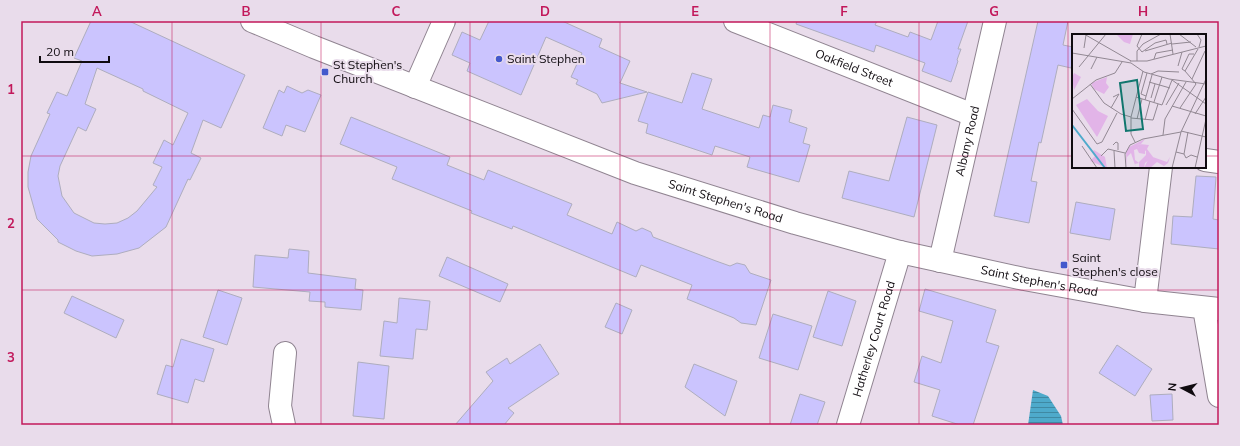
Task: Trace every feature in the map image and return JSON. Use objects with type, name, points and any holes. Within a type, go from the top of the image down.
[{"type":"street","name":"Saint Stephen's Road","points":[[252,21],[415,87],[635,173],[795,223],[900,252],[940,261],[1145,301],[1211,309]]},
{"type":"street","points":[[415,87],[444,21]]},
{"type":"street","name":"Oakfield Street","points":[[735,21],[973,115]]},
{"type":"street","name":"Albany Road","points":[[940,261],[995,21]]},
{"type":"street","points":[[1206,160],[1219,162]]},
{"type":"street","points":[[1145,301],[1161,168]]},
{"type":"street","name":"Hatherley Court Road","points":[[848,425],[900,252]]},
{"type":"street","points":[[1211,309],[1219,396]]},
{"type":"street","points":[[284,425],[280,406],[285,353]]},
{"type":"water","points":[[1033,390],[1048,396],[1061,416],[1063,425],[1028,425]]},
{"type":"building","points":[[91,21],[129,21],[245,75],[221,128],[203,120],[191,153],[201,158],[190,180],[188,179],[166,227],[139,248],[117,254],[92,256],[76,251],[58,242],[58,240],[37,219],[28,187],[28,172],[31,156],[50,114],[47,113],[57,92],[67,96],[82,61],[74,58]],"holes":[[[97,68],[143,89],[143,91],[188,113],[173,145],[164,140],[153,163],[162,167],[153,185],[157,187],[137,211],[128,218],[117,223],[94,223],[74,213],[62,196],[58,176],[60,166],[78,127],[86,131],[96,109],[85,104]]]},
{"type":"building","points":[[489,21],[562,21],[602,39],[599,47],[630,61],[620,83],[647,92],[602,103],[597,94],[576,84],[578,80],[571,77],[582,53],[546,37],[521,95],[467,71],[470,63],[452,55],[462,32],[480,40]]},
{"type":"building","points":[[797,21],[877,21],[875,25],[908,37],[910,32],[931,40],[938,21],[968,21],[958,49],[961,49],[951,82],[922,71],[925,63],[876,45],[874,52],[796,24]]},
{"type":"building","points":[[1038,21],[1068,21],[1063,45],[1072,47],[1072,63],[1071,68],[1058,65],[1031,181],[1037,182],[1029,223],[994,216]]},
{"type":"building","points":[[692,73],[712,79],[702,109],[759,128],[763,115],[770,117],[773,105],[792,110],[789,122],[807,128],[803,143],[810,145],[799,182],[747,167],[750,157],[715,146],[712,155],[646,133],[648,124],[638,121],[648,92],[682,103]]},
{"type":"building","points":[[287,86],[302,93],[308,90],[321,95],[305,132],[286,125],[282,136],[263,128],[279,90],[284,93]]},
{"type":"building","points":[[351,117],[450,157],[447,165],[484,180],[488,170],[572,204],[567,215],[612,234],[617,222],[636,231],[642,228],[651,232],[653,237],[730,266],[737,263],[745,265],[750,273],[771,280],[756,325],[741,323],[734,318],[687,299],[692,285],[641,265],[636,277],[513,226],[512,229],[471,213],[472,211],[392,179],[397,167],[340,144]]},
{"type":"building","points":[[907,117],[937,125],[914,217],[842,198],[849,171],[889,181]]},
{"type":"building","points":[[1196,176],[1216,177],[1213,219],[1219,220],[1219,249],[1171,244],[1173,216],[1192,217]]},
{"type":"building","points":[[1076,202],[1115,209],[1110,240],[1070,233]]},
{"type":"building","points":[[289,249],[309,251],[308,273],[356,279],[355,289],[363,290],[361,310],[325,307],[325,302],[309,301],[310,292],[253,287],[255,255],[288,258]]},
{"type":"building","points":[[447,257],[508,284],[500,302],[439,276]]},
{"type":"building","points":[[925,289],[996,310],[986,342],[999,346],[973,425],[960,425],[932,416],[940,390],[914,382],[922,356],[941,363],[953,321],[919,311]]},
{"type":"building","points":[[218,290],[242,298],[227,345],[203,337]]},
{"type":"building","points":[[828,291],[856,301],[842,346],[813,337]]},
{"type":"building","points":[[72,296],[124,320],[116,338],[64,313]]},
{"type":"building","points":[[399,298],[430,301],[427,330],[416,329],[413,359],[380,356],[384,321],[397,323]]},
{"type":"building","points":[[616,303],[632,310],[622,334],[605,327]]},
{"type":"building","points":[[773,314],[812,326],[798,370],[759,358]]},
{"type":"building","points":[[181,339],[214,349],[204,382],[195,379],[188,403],[157,394],[166,365],[173,367]]},
{"type":"building","points":[[540,344],[559,374],[508,408],[514,413],[504,425],[455,425],[493,381],[486,372],[507,358],[510,364]]},
{"type":"building","points":[[1117,345],[1152,369],[1135,396],[1099,373]]},
{"type":"building","points":[[358,362],[389,366],[384,419],[353,416]]},
{"type":"building","points":[[694,364],[737,381],[725,416],[685,387]]},
{"type":"building","points":[[800,394],[825,402],[817,425],[790,425]]},
{"type":"building","points":[[1172,394],[1173,420],[1152,421],[1150,395]]},
{"type":"place","name":"Saint Stephen","points":[[499,59]]},
{"type":"place","name":"St Stephen's Church","points":[[325,72]]},
{"type":"place","name":"Saint Stephen's close","points":[[1064,265]]}]
